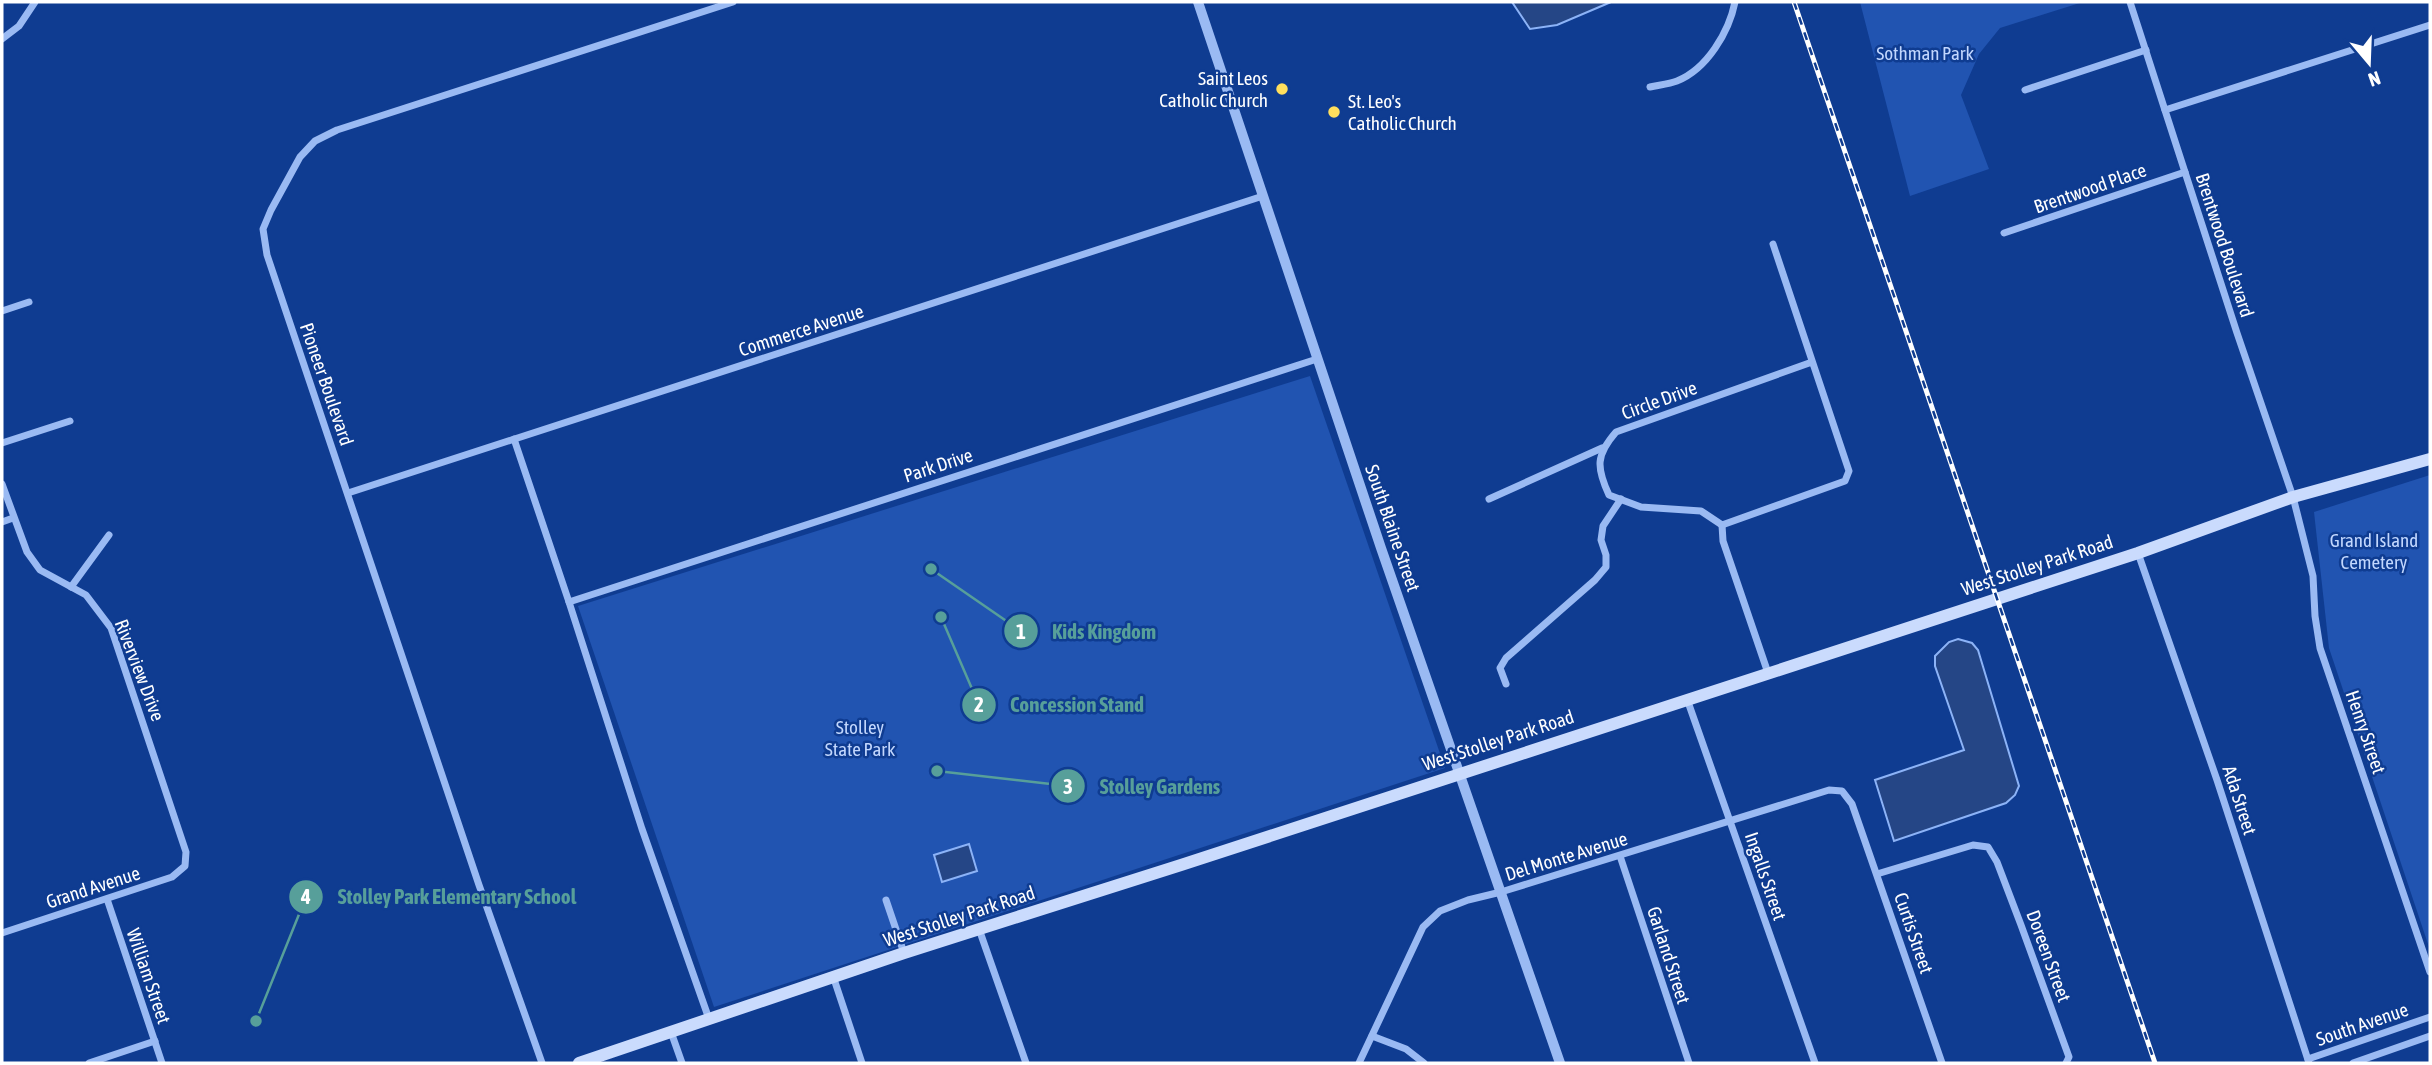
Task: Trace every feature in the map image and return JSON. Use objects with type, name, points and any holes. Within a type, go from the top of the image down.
[{"type":"main road","name":"West Stolley Park Road","points":[[579,1063],[833,976],[2138,553],[2293,497],[2430,460]]},
{"type":"street","points":[[2,38],[19,26],[35,2]]},
{"type":"street","name":"Pioneer Boulevard","points":[[542,1063],[479,885],[267,255],[263,229],[300,157],[315,141],[337,130],[733,2]]},
{"type":"street","name":"South Blaine Street","points":[[1198,2],[1317,359],[1560,1063]]},
{"type":"street","points":[[1650,87],[1678,81],[1702,64],[1728,28],[1735,2]]},
{"type":"street","name":"Brentwood Boulevard","points":[[2130,2],[2236,333],[2293,497]]},
{"type":"street","points":[[2165,110],[2430,25]]},
{"type":"street","points":[[2025,90],[2146,50]]},
{"type":"street","name":"Brentwood Place","points":[[2004,233],[2185,172]]},
{"type":"street","name":"Commerce Avenue","points":[[348,493],[1263,196]]},
{"type":"street","points":[[1722,525],[1834,486],[1845,481],[1849,471],[1773,244]]},
{"type":"street","points":[[2,310],[29,302]]},
{"type":"street","name":"Park Drive","points":[[569,602],[1317,359]]},
{"type":"street","name":"Circle Drive","points":[[1489,499],[1602,448],[1616,432],[1812,362]]},
{"type":"street","points":[[2,443],[70,421]]},
{"type":"street","points":[[514,439],[642,829],[709,1019]]},
{"type":"street","points":[[1602,448],[1599,465],[1609,495],[1641,507],[1701,511],[1722,525]]},
{"type":"street","name":"Riverview Drive","points":[[2,485],[27,552],[40,570],[86,595],[111,628],[186,852],[186,861]]},
{"type":"street","name":"Henry Street","points":[[2293,497],[2313,576],[2320,648],[2430,972]]},
{"type":"street","points":[[1506,684],[1500,668],[1506,658],[1595,580],[1606,566],[1601,540],[1603,526],[1621,499]]},
{"type":"street","points":[[2,522],[13,518]]},
{"type":"street","points":[[1722,525],[1723,541],[1768,673]]},
{"type":"street","points":[[71,587],[109,535]]},
{"type":"street","name":"Ada Street","points":[[2138,553],[2217,780],[2309,1061]]},
{"type":"street","name":"Ingalls Street","points":[[1687,698],[1815,1063]]},
{"type":"street","name":"Del Monte Avenue","points":[[1359,1063],[1423,927],[1440,911],[1468,900],[1620,856],[1829,790],[1842,791],[1852,804],[1855,814]]},
{"type":"street","name":"Curtis Street","points":[[1855,814],[1942,1063]]},
{"type":"street","name":"Doreen Street","points":[[1877,874],[1973,845],[1988,847],[1995,859],[2069,1057],[2066,1063]]},
{"type":"street","name":"Garland Street","points":[[1620,856],[1689,1063]]},
{"type":"street","name":"Grand Avenue","points":[[2,933],[172,877],[185,866],[186,861]]},
{"type":"street","name":"William Street","points":[[107,899],[162,1063]]},
{"type":"street","points":[[886,900],[904,953]]},
{"type":"street","points":[[979,929],[1026,1063]]},
{"type":"street","points":[[833,976],[862,1063]]},
{"type":"street","name":"South Avenue","points":[[2309,1061],[2430,1017]]},
{"type":"street","points":[[671,1032],[682,1063]]},
{"type":"street","points":[[2353,1063],[2430,1035]]},
{"type":"street","points":[[1372,1036],[1406,1049],[1424,1063]]},
{"type":"street","points":[[89,1063],[155,1041]]},
{"type":"green space","name":"Sothman Park","points":[[1860,2],[2083,2],[2000,28],[1979,54],[1961,95],[1989,169],[1910,196]]},
{"type":"green space","name":"Stolley State Park","points":[[1310,376],[1445,768],[714,1007],[578,606]]},
{"type":"green space","name":"Grand Island Cemetery","points":[[2430,475],[2430,950],[2329,648],[2314,512]]},
{"type":"shaded area","points":[[1512,2],[1611,2],[1557,25],[1530,29]]},
{"type":"shaded area","points":[[1958,639],[1972,643],[1978,650],[2019,786],[2015,795],[2006,803],[1894,841],[1875,780],[1964,750],[1935,666],[1935,656],[1949,642]]},
{"type":"shaded area","points":[[969,844],[977,871],[942,882],[934,855]]},
{"type":"railway","points":[[1794,2],[2155,1063]]},
{"type":"place","name":"Saint Leos Catholic Church","points":[[1282,89]]},
{"type":"place","name":"St. Leo's Catholic Church","points":[[1334,112]]},
{"type":"place","name":"Kids Kingdom","points":[[931,569]]},
{"type":"place","name":"Concession Stand","points":[[941,617]]},
{"type":"place","name":"Stolley Gardens","points":[[937,771]]},
{"type":"place","name":"Stolley Park Elementary School","points":[[256,1021]]}]
